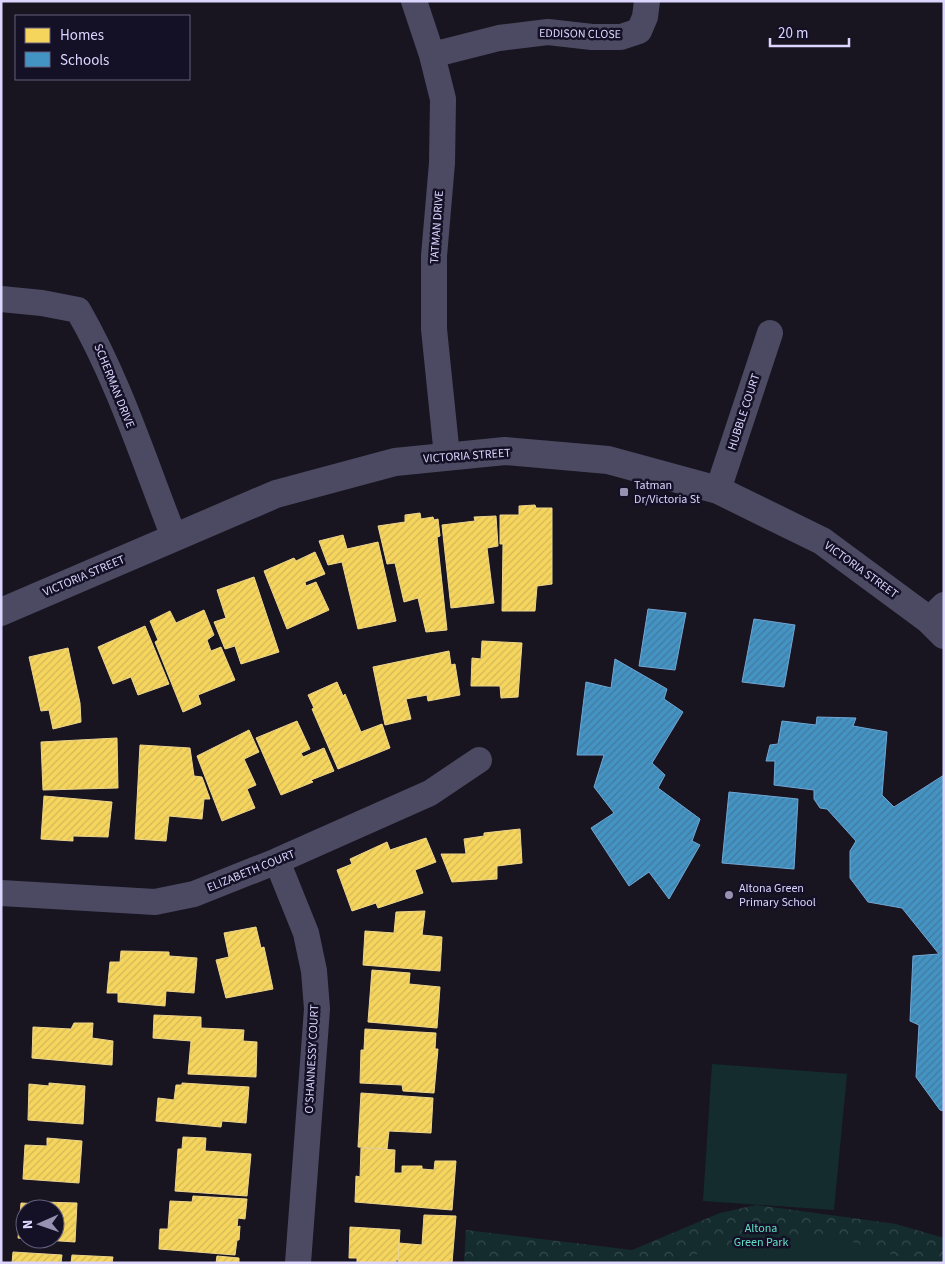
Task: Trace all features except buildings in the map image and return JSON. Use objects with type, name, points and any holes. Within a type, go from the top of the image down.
[{"type":"street","name":"TATMAN DRIVE","points":[[414,1],[432,55],[443,99],[442,163],[434,256],[434,329],[447,456]]},
{"type":"street","name":"EDDISON CLOSE","points":[[432,55],[499,38],[548,32],[592,37],[621,37],[639,31],[645,17],[647,1]]},
{"type":"street","name":"SCHERMAN DRIVE","points":[[1,299],[42,303],[78,310],[95,340],[117,391],[174,537]]},
{"type":"street","name":"HUBBLE COURT","points":[[718,490],[770,333]]},
{"type":"street","name":"VICTORIA STREET","points":[[1,612],[276,494],[395,462],[505,451],[608,460],[718,490],[822,541],[939,620]]},
{"type":"street","name":"ELIZABETH COURT","points":[[1,893],[155,902],[194,894],[277,861],[430,793],[479,760]]},
{"type":"street","name":"O'SHANNESSY COURT","points":[[277,861],[306,933],[314,971],[317,1009],[298,1263]]},
{"type":"green space","points":[[712,1064],[847,1074],[834,1210],[703,1201]]},
{"type":"green space","name":"Altona Green Park","points":[[756,1205],[896,1224],[944,1238],[944,1263],[464,1263],[466,1230],[632,1250],[720,1213]]},
{"type":"green space","points":[[764,1236],[846,1240],[917,1263],[674,1263],[683,1258]]},
{"type":"place","name":"Tatman Dr/Victoria St","points":[[624,492]]},
{"type":"place","name":"Altona Green Primary School","points":[[729,895]]}]
